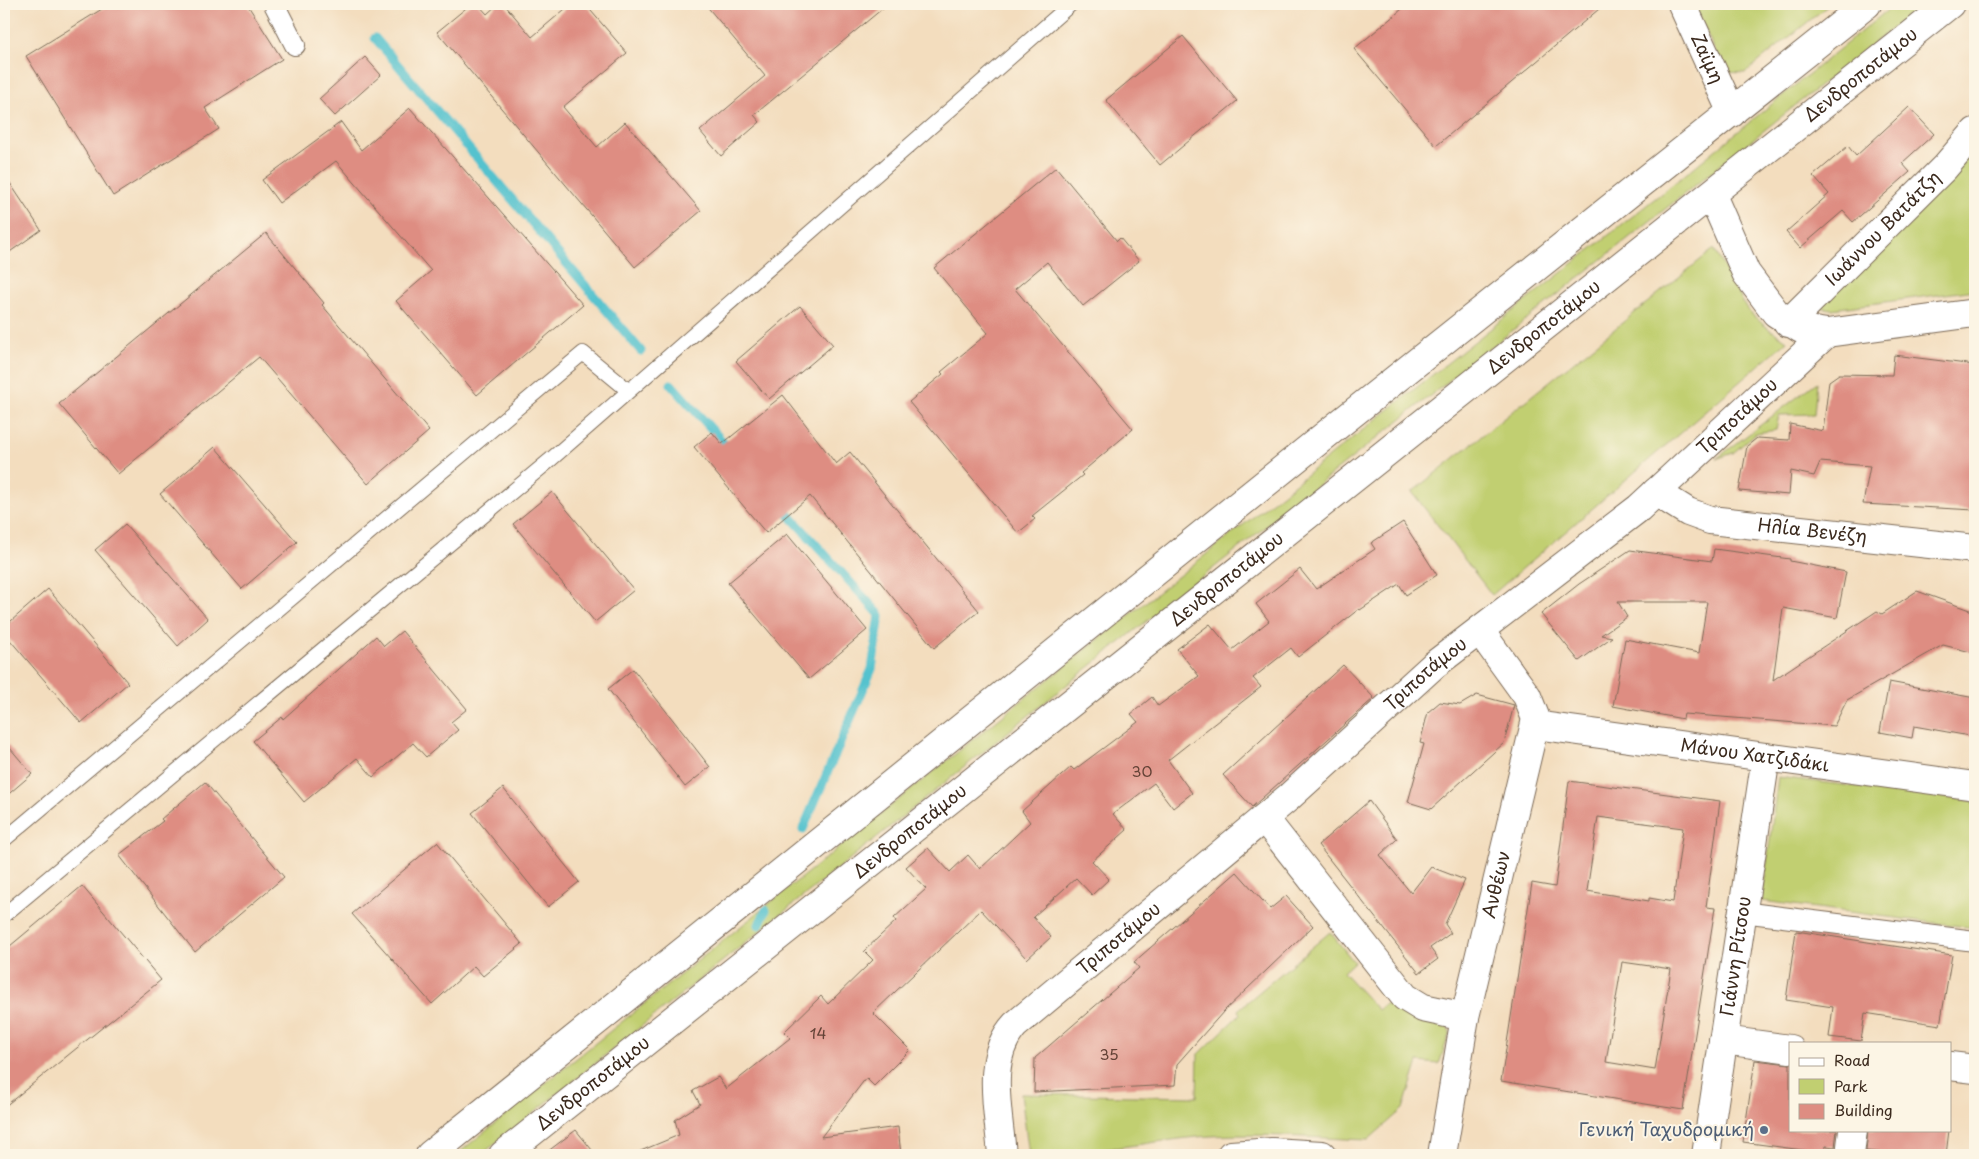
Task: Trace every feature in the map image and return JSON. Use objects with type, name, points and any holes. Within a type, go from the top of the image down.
[{"type":"street","points":[[274,4],[296,45]]},
{"type":"street","name":"Ζαϊμη","points":[[1682,4],[1732,113]]},
{"type":"street","points":[[430,1155],[1335,427],[1867,4]]},
{"type":"street","name":"Δενδροποτάμου","points":[[503,1155],[1009,750],[1712,195],[1950,4]]},
{"type":"street","name":"Ιωάννου Βατάτζη","points":[[1788,323],[1971,146]]},
{"type":"street","points":[[1712,195],[1746,273],[1776,313],[1788,323],[1801,330],[1827,333],[1975,313]]},
{"type":"street","name":"Τριποτάμου","points":[[1002,1155],[996,1063],[1006,1034],[1118,937],[1264,818],[1434,665],[1608,534],[1656,492],[1827,333]]},
{"type":"street","name":"Ηλία Βενέζη","points":[[1656,492],[1688,512],[1710,520],[1975,549]]},
{"type":"street","name":"Ανθέων","points":[[1442,1155],[1465,1017],[1536,717],[1529,700],[1480,631]]},
{"type":"street","name":"Μάνου Χατζιδάκι","points":[[1535,725],[1975,786]]},
{"type":"street","name":"Γιάννη Ρίτσου","points":[[1706,1155],[1766,757]]},
{"type":"street","points":[[1264,818],[1404,997],[1423,1008],[1465,1017]]},
{"type":"street","points":[[1742,912],[1975,941]]},
{"type":"street","points":[[1723,1040],[1789,1048]]},
{"type":"street","points":[[1952,1066],[1975,1069]]},
{"type":"street","points":[[1850,1155],[1853,1132]]},
{"type":"street","points":[[1231,1155],[1272,1152],[1322,1155]]},
{"type":"lane","points":[[4,915],[550,461],[1071,4]]},
{"type":"lane","points":[[4,840],[583,353],[629,391]]},
{"type":"green space","points":[[1693,4],[1830,4],[1745,73],[1725,72]]},
{"type":"green space","points":[[1895,4],[1923,4],[1074,679],[481,1155],[456,1155],[1045,682],[1687,173]]},
{"type":"green space","points":[[1975,145],[1975,290],[1832,309],[1817,307]]},
{"type":"green space","points":[[1714,249],[1748,311],[1787,341],[1492,595],[1412,492]]},
{"type":"green space","points":[[1817,382],[1814,414],[1779,415],[1776,430],[1756,433],[1733,453],[1716,459]]},
{"type":"green space","points":[[1778,777],[1975,801],[1975,928],[1762,901]]},
{"type":"green space","points":[[1330,932],[1354,962],[1343,972],[1378,1010],[1389,1001],[1407,1011],[1444,1021],[1450,1032],[1439,1064],[1418,1062],[1403,1109],[1368,1140],[1260,1135],[1217,1136],[1071,1153],[1029,1155],[1021,1094],[1197,1097],[1198,1055],[1240,1014],[1238,1010]]},
{"type":"building","points":[[110,4],[247,4],[282,59],[205,108],[219,129],[113,196],[26,56]]},
{"type":"building","points":[[471,4],[478,4],[487,14],[498,4],[504,4],[532,37],[571,4],[585,4],[627,53],[563,107],[597,147],[625,122],[701,211],[635,267],[437,32]]},
{"type":"building","points":[[705,4],[888,4],[754,115],[760,122],[721,156],[700,131],[765,76]]},
{"type":"building","points":[[1408,4],[1605,4],[1436,146],[1354,49]]},
{"type":"building","points":[[1183,36],[1237,101],[1160,165],[1106,100]]},
{"type":"building","points":[[365,57],[381,75],[335,116],[319,99]]},
{"type":"building","points":[[1909,107],[1934,134],[1902,163],[1910,172],[1853,222],[1843,211],[1800,248],[1786,232],[1829,194],[1813,176],[1848,146],[1856,156]]},
{"type":"building","points":[[410,108],[583,305],[477,395],[396,301],[431,271],[336,161],[279,203],[262,180],[341,122],[361,150]]},
{"type":"building","points":[[1056,167],[1117,241],[1120,238],[1139,261],[1083,306],[1047,262],[1015,289],[1133,429],[1081,473],[1083,475],[1032,516],[1035,519],[1018,533],[909,402],[943,374],[941,372],[988,333],[934,268]]},
{"type":"building","points":[[4,174],[41,230],[4,256]]},
{"type":"building","points":[[266,233],[324,303],[322,305],[429,431],[368,484],[259,357],[118,474],[59,404]]},
{"type":"building","points":[[800,306],[833,345],[769,399],[736,361]]},
{"type":"building","points":[[1894,355],[1975,365],[1975,510],[1863,504],[1870,466],[1820,462],[1814,476],[1791,471],[1789,495],[1739,491],[1747,446],[1757,438],[1789,440],[1790,424],[1823,431],[1829,381],[1839,374],[1892,375]]},
{"type":"building","points":[[783,395],[836,464],[850,452],[979,611],[934,648],[810,496],[766,533],[694,447],[712,432],[722,444]]},
{"type":"building","points":[[215,447],[297,542],[242,589],[160,494]]},
{"type":"building","points":[[552,492],[634,590],[595,622],[513,524]]},
{"type":"building","points":[[1403,522],[1437,575],[1406,595],[1399,584],[1359,609],[1298,657],[1291,648],[1253,678],[1261,687],[1168,760],[1192,793],[1173,808],[1154,783],[1113,814],[1127,830],[1092,861],[1109,879],[1092,895],[1076,878],[1033,917],[1051,937],[1027,959],[981,910],[873,1013],[910,1050],[874,1086],[866,1078],[821,1137],[898,1127],[901,1155],[631,1155],[679,1135],[675,1120],[700,1104],[693,1091],[718,1077],[726,1089],[790,1038],[784,1032],[821,996],[828,1004],[873,960],[864,951],[896,921],[894,918],[926,889],[906,867],[928,848],[950,872],[968,855],[980,869],[1030,822],[1022,811],[1071,767],[1074,770],[1138,722],[1131,714],[1152,697],[1158,706],[1199,676],[1177,649],[1210,624],[1232,650],[1269,621],[1256,604],[1300,569],[1316,589],[1375,549],[1371,543]]},
{"type":"building","points":[[125,524],[208,619],[178,646],[95,550]]},
{"type":"building","points":[[787,534],[867,630],[809,679],[728,583]]},
{"type":"building","points":[[1714,549],[1790,559],[1790,561],[1846,572],[1837,618],[1783,608],[1773,680],[1877,611],[1882,614],[1917,591],[1975,612],[1975,653],[1943,645],[1847,700],[1834,726],[1684,714],[1683,719],[1613,706],[1625,639],[1699,653],[1707,602],[1618,602],[1627,617],[1601,635],[1612,637],[1579,661],[1541,614],[1579,584],[1630,550],[1712,561]]},
{"type":"building","points":[[48,589],[128,683],[81,723],[4,633],[4,627]]},
{"type":"building","points":[[402,631],[467,709],[451,722],[458,730],[426,757],[413,743],[373,777],[357,758],[304,802],[253,741],[282,717],[283,719],[376,636],[384,646]]},
{"type":"building","points":[[1343,665],[1374,698],[1252,807],[1223,775]]},
{"type":"building","points":[[633,669],[710,767],[685,787],[608,689]]},
{"type":"building","points":[[1889,682],[1975,698],[1975,737],[1914,726],[1912,738],[1880,732]]},
{"type":"building","points":[[1477,695],[1514,705],[1504,743],[1431,809],[1408,802],[1424,744],[1420,743],[1428,712],[1440,702],[1460,705]]},
{"type":"building","points":[[4,741],[32,774],[4,798]]},
{"type":"building","points":[[1569,781],[1720,801],[1706,907],[1715,908],[1683,1110],[1501,1081],[1532,883],[1555,887]],"holes":[[[1598,817],[1683,828],[1673,902],[1649,898],[1649,901],[1587,891]],[[1622,962],[1671,969],[1655,1070],[1606,1062]]]},
{"type":"building","points":[[205,782],[284,877],[195,952],[119,855],[163,821],[161,819]]},
{"type":"building","points":[[503,788],[579,882],[548,907],[472,813]]},
{"type":"building","points":[[1369,801],[1397,839],[1380,855],[1411,893],[1431,867],[1465,880],[1445,924],[1451,933],[1430,948],[1438,959],[1419,973],[1318,845]]},
{"type":"building","points":[[437,842],[522,944],[483,976],[474,966],[432,1004],[352,914]]},
{"type":"building","points":[[1237,872],[1270,909],[1286,896],[1313,926],[1224,1011],[1177,1064],[1175,1085],[1034,1092],[1035,1058],[1139,968],[1134,962]]},
{"type":"building","points":[[82,886],[161,980],[4,1107],[4,951]]},
{"type":"building","points":[[1796,931],[1952,955],[1940,1025],[1865,1013],[1861,1041],[1829,1037],[1833,1007],[1786,1000]]},
{"type":"building","points":[[1755,1060],[1789,1064],[1789,1132],[1837,1132],[1835,1147],[1826,1146],[1825,1153],[1743,1142]]},
{"type":"building","points":[[576,1130],[596,1155],[543,1155]]},
{"type":"building","points":[[1868,1132],[1949,1132],[1946,1155],[1905,1155],[1866,1151]]},
{"type":"waterway","points":[[375,38],[641,351]]},
{"type":"waterway","points":[[671,384],[732,452]]},
{"type":"waterway","points":[[781,506],[880,615],[872,669],[803,829]]},
{"type":"waterway","points":[[759,925],[766,910]]},
{"type":"place","name":"Γενική Ταχυδρομική","points":[[1764,1130]]}]
